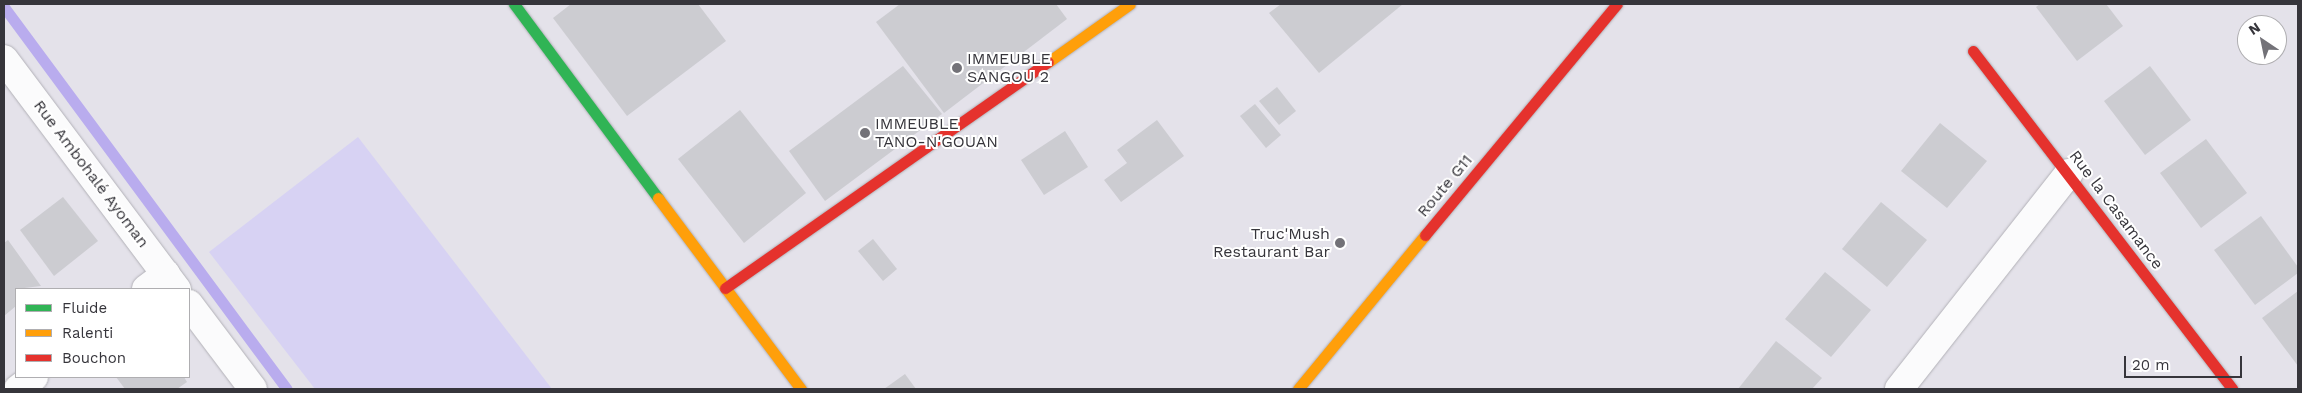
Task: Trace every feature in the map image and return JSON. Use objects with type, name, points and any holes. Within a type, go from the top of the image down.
[{"type":"street","points":[[514,4],[801,389]]},
{"type":"street","points":[[725,288],[1130,4]]},
{"type":"street","name":"Route G11","points":[[1298,389],[1617,4]]},
{"type":"street","name":"Rue la Casamance","points":[[1973,51],[2069,173],[2232,389]]},
{"type":"street","name":"Rue Ambohalé Ayoman","points":[[4,59],[163,284]]},
{"type":"street","points":[[1899,389],[2069,173]]},
{"type":"street","points":[[190,305],[253,389]]},
{"type":"street","points":[[18,389],[33,378]]},
{"type":"shaded area","points":[[358,137],[552,389],[315,389],[209,252]]},
{"type":"building","points":[[571,4],[698,4],[726,41],[627,116],[553,18]]},
{"type":"building","name":"IMMEUBLE SANGOU 2","points":[[900,4],[1056,4],[1067,19],[944,113],[876,22]]},
{"type":"building","points":[[1281,4],[1403,4],[1319,73],[1269,13]]},
{"type":"building","points":[[2040,4],[2106,4],[2123,26],[2077,61],[2036,7]]},
{"type":"building","name":"IMMEUBLE TANO-N'GOUAN","points":[[903,66],[942,114],[825,201],[789,151]]},
{"type":"building","points":[[2150,66],[2191,120],[2145,155],[2104,101]]},
{"type":"building","points":[[1277,87],[1296,111],[1279,125],[1259,101]]},
{"type":"building","points":[[1255,104],[1281,135],[1266,148],[1240,116]]},
{"type":"building","points":[[740,110],[806,193],[744,243],[678,159]]},
{"type":"building","points":[[1157,120],[1184,156],[1121,202],[1104,180],[1127,163],[1117,150]]},
{"type":"building","points":[[1940,123],[1987,161],[1947,208],[1901,171]]},
{"type":"building","points":[[1065,131],[1088,167],[1044,195],[1021,160]]},
{"type":"building","points":[[2206,139],[2247,193],[2201,228],[2160,173]]},
{"type":"building","points":[[63,197],[98,241],[54,276],[20,230]]},
{"type":"building","points":[[1881,202],[1927,240],[1887,287],[1842,249]]},
{"type":"building","points":[[2261,216],[2298,267],[2298,273],[2255,305],[2214,250]]},
{"type":"building","points":[[873,239],[897,269],[883,281],[858,251]]},
{"type":"building","points":[[8,240],[41,286],[15,288],[15,307],[4,316],[4,243]]},
{"type":"building","points":[[1825,272],[1871,310],[1831,357],[1785,319]]},
{"type":"building","points":[[2298,291],[2298,366],[2262,318]]},
{"type":"building","points":[[1776,341],[1822,378],[1812,389],[1738,389]]},
{"type":"building","points":[[905,374],[916,389],[884,389]]},
{"type":"building","points":[[117,378],[185,378],[187,382],[177,389],[125,389]]},
{"type":"waterway","points":[[4,7],[287,389]]},
{"type":"traffic: fast","points":[[514,4],[658,198]]},
{"type":"traffic: slow","points":[[1048,62],[1130,4]]},
{"type":"traffic: slow","points":[[658,198],[801,389]]},
{"type":"traffic: slow","points":[[1298,389],[1425,235]]},
{"type":"traffic: jam","points":[[1425,235],[1617,4]]},
{"type":"traffic: jam","points":[[1973,51],[2232,389]]},
{"type":"traffic: jam","points":[[725,288],[1048,62]]},
{"type":"place","name":"IMMEUBLE SANGOU 2","points":[[957,68]]},
{"type":"place","name":"IMMEUBLE TANO-N'GOUAN","points":[[865,133]]},
{"type":"place","name":"Truc'Mush Restaurant Bar","points":[[1340,243]]}]
